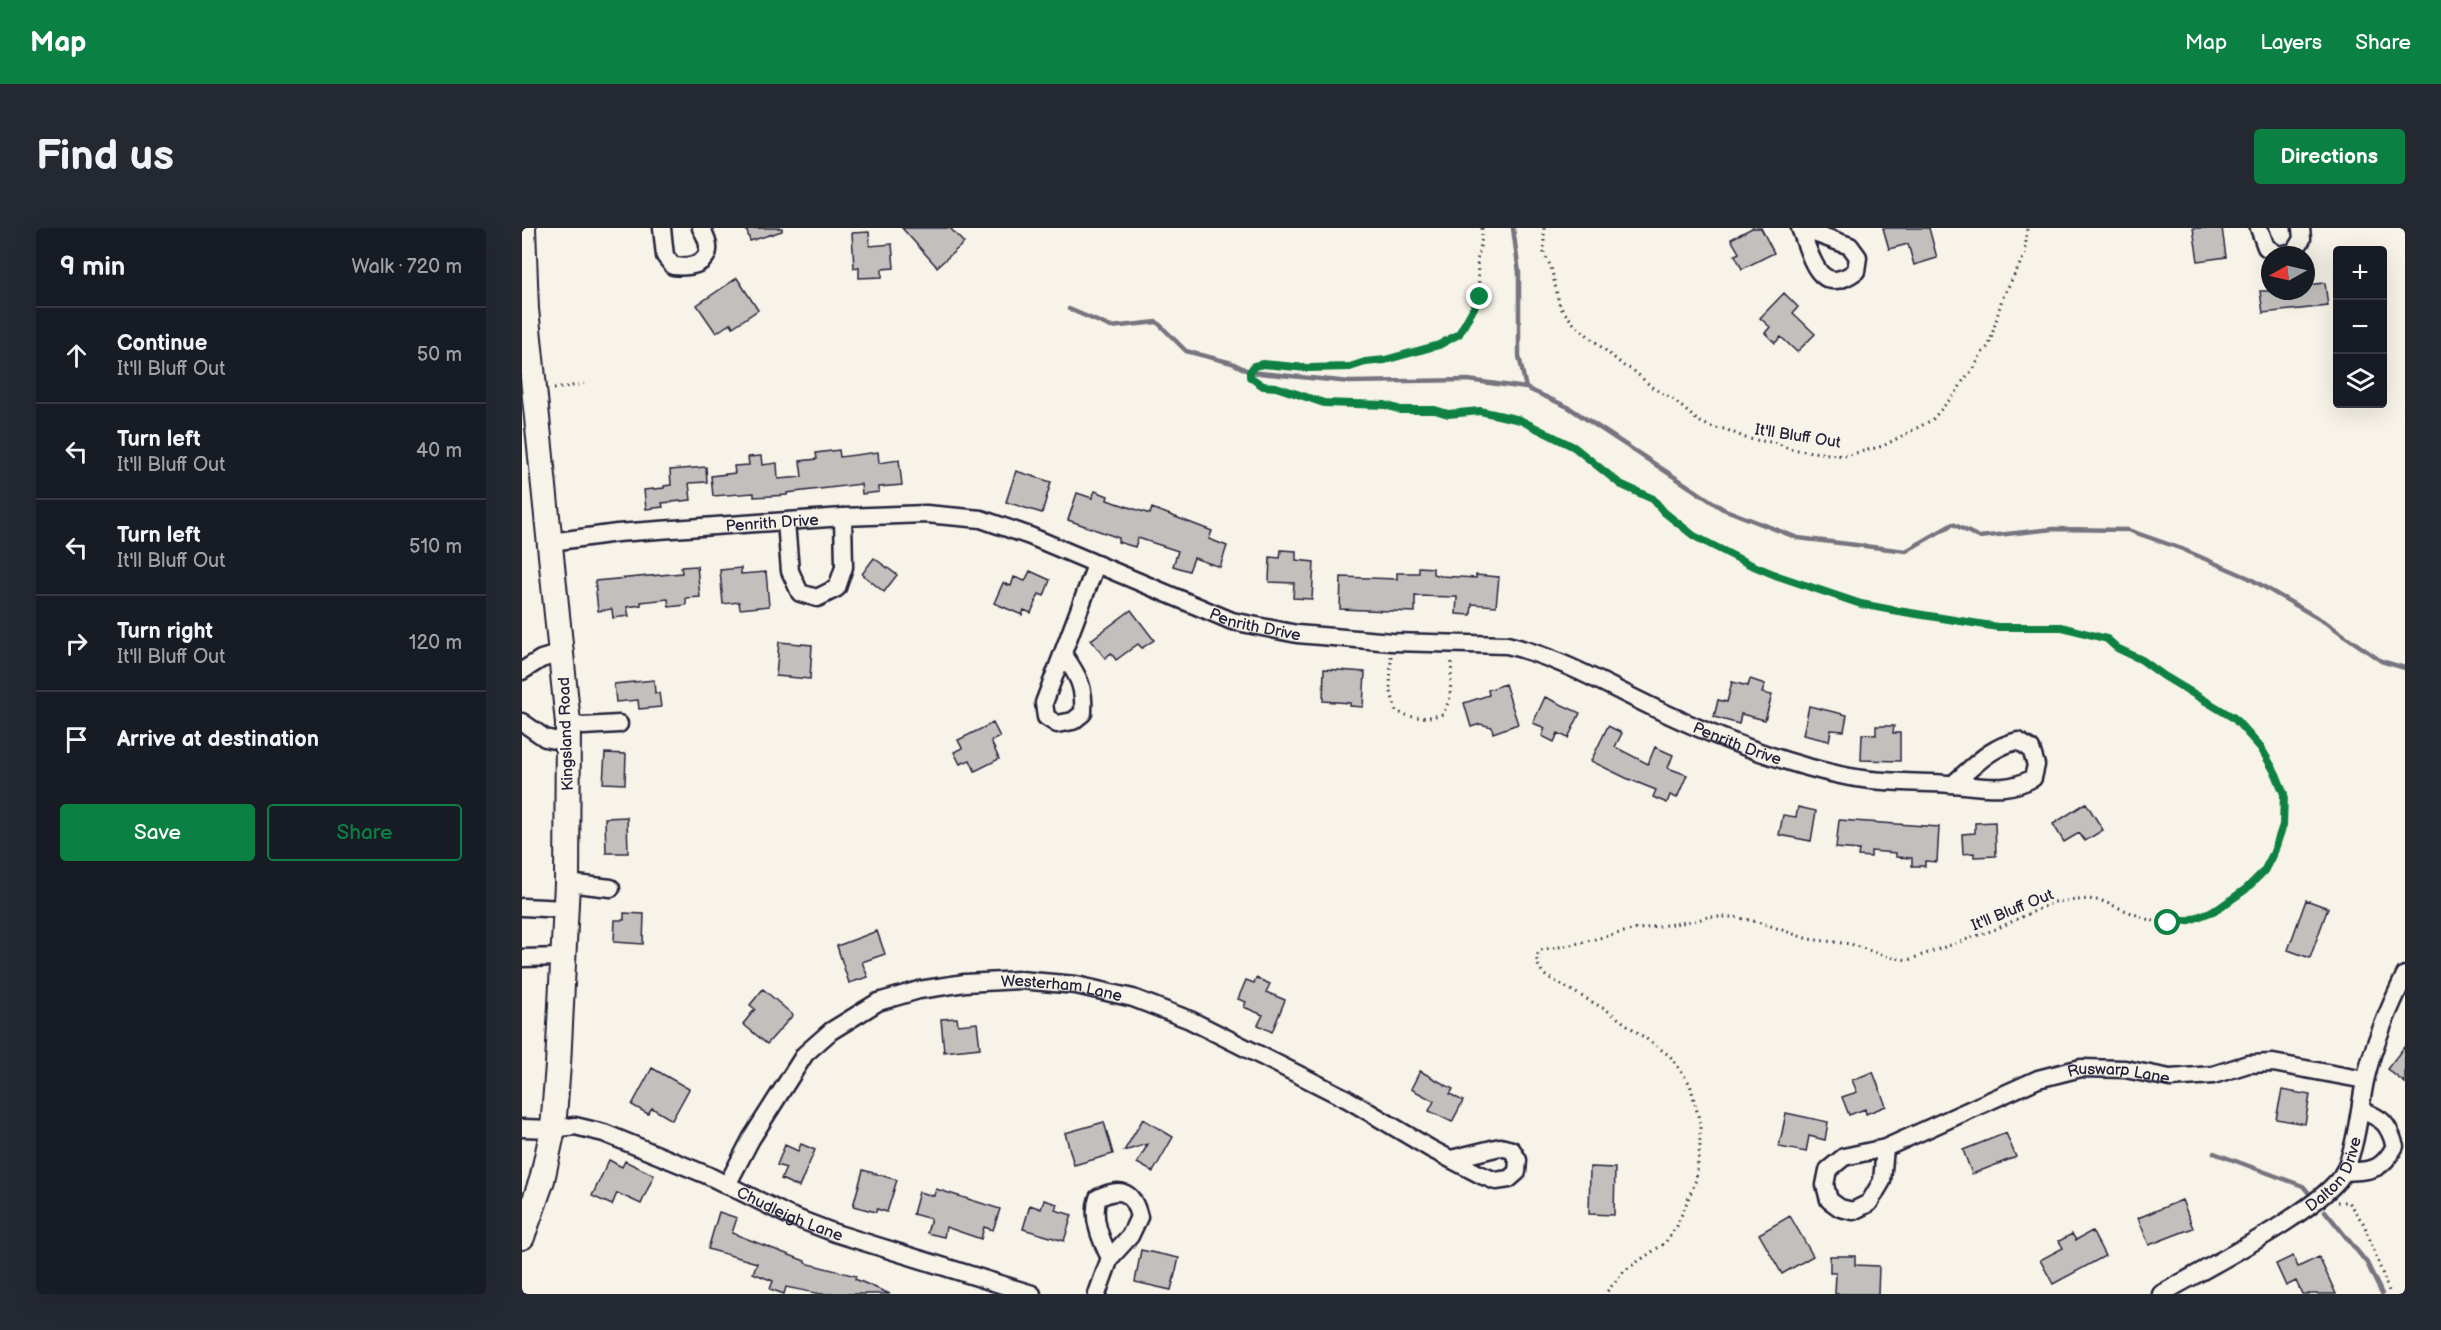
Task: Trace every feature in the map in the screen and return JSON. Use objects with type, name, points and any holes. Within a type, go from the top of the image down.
[{"type":"street","name":"Kingsland Road","points":[[522,1237],[542,1180],[552,1129],[566,909],[568,733],[551,542],[523,279],[523,228]]},
{"type":"street","points":[[662,228],[665,256],[673,267],[685,268],[702,262],[709,253],[708,240],[701,228]]},
{"type":"street","points":[[2259,228],[2266,247],[2278,255],[2294,252],[2302,239],[2301,228]]},
{"type":"street","name":"Penrith Drive","points":[[551,542],[617,533],[843,518],[926,514],[981,519],[1030,536],[1232,621],[1298,634],[1392,642],[1507,645],[1543,656],[1723,739],[1783,761],[1842,776],[1893,782],[1953,784]]},
{"type":"street","points":[[786,522],[789,571],[800,594],[818,598],[837,588],[844,567],[843,518]]},
{"type":"street","points":[[1063,654],[1096,565]]},
{"type":"street","points":[[522,671],[541,659],[561,653]]},
{"type":"street","points":[[522,722],[545,738],[568,733],[583,726],[619,724]]},
{"type":"street","points":[[567,883],[611,888]]},
{"type":"street","points":[[522,907],[566,909]]},
{"type":"street","points":[[522,958],[563,957]]},
{"type":"street","name":"Dalton Drive","points":[[2161,1294],[2320,1199],[2344,1172],[2361,1110],[2365,1080],[2388,1014],[2405,975]]},
{"type":"street","name":"Westerham Lane","points":[[727,1185],[751,1139],[805,1054],[831,1031],[878,1002],[919,990],[965,983],[1020,980],[1076,985],[1133,998],[1190,1020],[1347,1099],[1452,1160]]},
{"type":"street","name":"Ruswarp Lane","points":[[1885,1148],[2038,1079],[2081,1068],[2125,1069],[2170,1078],[2213,1075],[2248,1064],[2273,1063],[2365,1080]]},
{"type":"street","points":[[2344,1172],[2374,1170],[2387,1162],[2396,1146],[2390,1130],[2381,1119],[2361,1110]]},
{"type":"street","name":"Chudleigh Lane","points":[[522,1128],[552,1129],[575,1126],[604,1133],[727,1185],[788,1215],[835,1233],[1032,1294]]},
{"type":"street","points":[[1098,1294],[1110,1258]]},
{"type":"path","name":"It'll Bluff Out","points":[[1482,228],[1477,262],[1480,297],[1456,338],[1385,360],[1365,362],[1350,367],[1307,368],[1263,364],[1254,366],[1250,377],[1263,386],[1276,387],[1324,403],[1385,405],[1401,410],[1435,410],[1448,414],[1480,411],[1520,420],[1574,447],[1620,484],[1653,499],[1664,512],[1694,536],[1749,564],[1861,604],[1998,627],[2062,627],[2107,639],[2117,648],[2142,660],[2164,676],[2234,718],[2261,748],[2284,794],[2283,825],[2274,852],[2264,871],[2246,889],[2218,909],[2190,920],[2168,923],[2150,920],[2102,901],[2089,899],[2054,902],[1996,929],[1908,960],[1884,957],[1851,944],[1808,939],[1762,923],[1735,917],[1708,917],[1625,931],[1541,950],[1537,958],[1538,967],[1546,976],[1608,1011],[1670,1056],[1690,1084],[1700,1123],[1696,1180],[1677,1226],[1665,1243],[1623,1271],[1605,1294]]},
{"type":"path","name":"It'll Bluff Out","points":[[1544,228],[1544,253],[1551,267],[1560,307],[1574,324],[1624,366],[1634,370],[1653,388],[1672,399],[1703,424],[1725,429],[1748,439],[1777,443],[1790,449],[1844,456],[1883,446],[1932,420],[1958,390],[1975,368],[1981,354],[1989,346],[2002,299],[2025,254],[2027,228]]},
{"type":"path","points":[[534,393],[584,384]]},
{"type":"path","points":[[1392,642],[1390,688],[1396,711],[1410,718],[1428,718],[1443,714],[1450,698],[1452,642]]},
{"type":"path","points":[[2320,1199],[2348,1202],[2354,1207],[2370,1236],[2390,1294]]},
{"type":"building","points":[[746,228],[782,228],[782,231],[750,241]]},
{"type":"building","points":[[902,228],[950,228],[964,243],[937,267]]},
{"type":"building","points":[[1752,228],[1761,228],[1774,253],[1742,269],[1735,255],[1739,253],[1731,239]]},
{"type":"building","points":[[1883,228],[1929,228],[1937,258],[1914,265],[1908,244],[1889,249]]},
{"type":"building","points":[[2193,228],[2222,228],[2226,257],[2198,261]]},
{"type":"building","points":[[869,232],[870,246],[892,244],[894,268],[882,269],[882,277],[859,278],[859,267],[854,268],[852,233]]},
{"type":"building","points":[[737,278],[758,310],[733,327],[731,323],[716,333],[697,305]]},
{"type":"building","points":[[2325,283],[2328,306],[2263,313],[2261,300],[2315,300],[2315,284]]},
{"type":"building","points":[[1784,293],[1798,307],[1793,313],[1815,334],[1797,352],[1781,337],[1775,343],[1765,333],[1770,327],[1760,318]]},
{"type":"building","points":[[839,450],[840,457],[878,452],[879,463],[899,460],[902,485],[879,487],[879,492],[862,494],[861,484],[787,493],[787,495],[754,497],[754,493],[713,496],[711,476],[735,473],[734,466],[749,465],[748,457],[761,456],[762,465],[777,463],[778,479],[802,477],[800,461],[817,459],[816,453]]},
{"type":"building","points":[[706,467],[707,482],[689,483],[691,500],[662,503],[663,507],[646,509],[644,490],[671,485],[670,470]]},
{"type":"building","points":[[1016,471],[1051,482],[1042,513],[1006,502]]},
{"type":"building","points":[[1095,491],[1108,496],[1107,500],[1150,514],[1152,508],[1212,531],[1209,539],[1227,546],[1220,567],[1194,558],[1189,571],[1173,566],[1178,551],[1138,538],[1135,547],[1118,542],[1119,538],[1068,520],[1077,493],[1092,498]]},
{"type":"building","points":[[1281,550],[1296,551],[1296,560],[1314,562],[1312,599],[1293,598],[1294,583],[1269,582],[1270,557],[1280,558]]},
{"type":"building","points":[[874,558],[897,575],[884,592],[862,574]]},
{"type":"building","points":[[697,566],[700,597],[686,598],[686,605],[669,607],[668,599],[641,602],[641,605],[627,607],[629,616],[613,618],[612,609],[598,611],[595,581],[682,573],[681,567]]},
{"type":"building","points":[[1419,567],[1433,568],[1433,574],[1441,576],[1499,577],[1496,606],[1472,604],[1471,615],[1456,614],[1457,597],[1415,596],[1415,612],[1340,609],[1341,577],[1397,579],[1397,573],[1419,573]]},
{"type":"building","points":[[741,568],[741,574],[766,572],[769,606],[740,609],[739,602],[723,604],[720,570]]},
{"type":"building","points":[[1030,571],[1050,580],[1044,596],[1039,594],[1031,613],[1024,610],[1022,615],[994,603],[1003,583],[1011,586],[1014,577],[1025,581]]},
{"type":"building","points":[[1131,610],[1154,640],[1142,648],[1138,644],[1116,660],[1111,653],[1105,658],[1091,640]]},
{"type":"building","points":[[779,642],[812,645],[810,679],[776,676]]},
{"type":"building","points":[[1324,669],[1365,672],[1363,707],[1350,706],[1350,703],[1323,701]]},
{"type":"building","points":[[1750,679],[1765,684],[1762,693],[1772,695],[1765,720],[1741,714],[1739,724],[1714,717],[1718,700],[1727,702],[1732,682],[1748,686]]},
{"type":"building","points":[[654,680],[655,693],[659,693],[661,707],[639,709],[638,700],[616,702],[614,684]]},
{"type":"building","points":[[1505,684],[1518,724],[1493,733],[1492,727],[1480,724],[1471,727],[1464,703],[1489,695],[1488,690]]},
{"type":"building","points":[[1545,697],[1580,713],[1568,738],[1558,733],[1554,742],[1542,736],[1545,728],[1533,723]]},
{"type":"building","points":[[1809,706],[1847,715],[1844,731],[1831,730],[1829,741],[1803,735]]},
{"type":"building","points":[[993,723],[1000,737],[991,741],[999,759],[975,771],[970,760],[960,764],[954,752],[962,748],[958,740]]},
{"type":"building","points":[[1608,726],[1622,733],[1615,747],[1648,764],[1655,747],[1673,755],[1668,768],[1687,775],[1677,798],[1670,795],[1667,803],[1653,797],[1656,790],[1591,761]]},
{"type":"building","points":[[1876,726],[1894,726],[1893,733],[1900,733],[1900,761],[1861,760],[1862,734],[1876,735]]},
{"type":"building","points":[[605,753],[626,754],[625,784],[603,783]]},
{"type":"building","points":[[2086,803],[2103,830],[2085,841],[2079,833],[2064,842],[2053,824]]},
{"type":"building","points":[[1798,807],[1816,811],[1811,841],[1779,835],[1783,815],[1796,817]]},
{"type":"building","points":[[627,817],[628,853],[606,853],[605,818]]},
{"type":"building","points":[[1839,820],[1939,827],[1937,862],[1925,861],[1925,866],[1912,866],[1912,858],[1896,857],[1896,853],[1871,851],[1871,857],[1858,856],[1859,850],[1836,848]]},
{"type":"building","points":[[1995,822],[1996,856],[1974,857],[1974,853],[1963,854],[1962,834],[1975,833],[1975,823]]},
{"type":"building","points":[[2306,900],[2328,908],[2310,958],[2288,950]]},
{"type":"building","points":[[624,913],[644,914],[643,944],[614,942],[615,920],[624,920]]},
{"type":"building","points":[[877,931],[885,954],[862,962],[868,977],[849,983],[837,946]]},
{"type":"building","points":[[1256,978],[1270,984],[1266,992],[1285,1000],[1272,1032],[1258,1025],[1263,1015],[1244,1007],[1246,1002],[1238,999],[1246,980],[1254,983]]},
{"type":"building","points":[[763,989],[793,1015],[767,1044],[743,1024],[755,1009],[750,1005]]},
{"type":"building","points":[[957,1018],[958,1025],[977,1023],[980,1048],[944,1052],[941,1019]]},
{"type":"building","points":[[2405,1046],[2405,1083],[2387,1069]]},
{"type":"building","points":[[652,1068],[689,1089],[672,1120],[652,1108],[648,1114],[632,1105]]},
{"type":"building","points":[[1420,1071],[1453,1089],[1450,1094],[1463,1101],[1452,1122],[1429,1111],[1434,1101],[1411,1089]]},
{"type":"building","points":[[1873,1072],[1886,1106],[1866,1114],[1865,1109],[1849,1115],[1842,1097],[1857,1092],[1852,1080]]},
{"type":"building","points":[[2282,1090],[2310,1095],[2305,1124],[2276,1119]]},
{"type":"building","points":[[1786,1113],[1828,1122],[1825,1140],[1809,1136],[1806,1152],[1779,1147]]},
{"type":"building","points":[[1143,1119],[1173,1137],[1153,1172],[1137,1163],[1148,1144],[1124,1151]]},
{"type":"building","points":[[1104,1122],[1113,1154],[1074,1165],[1065,1133]]},
{"type":"building","points":[[2006,1133],[2016,1157],[1972,1174],[1963,1150]]},
{"type":"building","points":[[801,1144],[815,1150],[799,1187],[781,1179],[786,1168],[777,1165],[785,1145],[798,1151]]},
{"type":"building","points":[[609,1160],[622,1167],[625,1161],[654,1175],[641,1204],[617,1193],[612,1205],[592,1196]]},
{"type":"building","points":[[1590,1167],[1615,1168],[1614,1215],[1589,1214]]},
{"type":"building","points":[[863,1170],[897,1180],[887,1212],[877,1209],[876,1212],[853,1206]]},
{"type":"building","points":[[936,1189],[1000,1209],[993,1230],[984,1227],[981,1239],[946,1227],[944,1237],[927,1233],[931,1219],[913,1214],[919,1192],[934,1196]]},
{"type":"building","points":[[1044,1200],[1057,1204],[1055,1210],[1072,1215],[1064,1241],[1023,1229],[1030,1205],[1041,1209]]},
{"type":"building","points":[[2182,1200],[2193,1228],[2149,1245],[2138,1218]]},
{"type":"building","points":[[719,1212],[737,1218],[732,1233],[805,1261],[805,1263],[856,1276],[855,1279],[890,1294],[821,1294],[786,1287],[784,1294],[770,1289],[773,1281],[753,1273],[757,1263],[708,1249]]},
{"type":"building","points":[[1790,1216],[1813,1256],[1782,1274],[1759,1234]]},
{"type":"building","points":[[2092,1231],[2105,1256],[2053,1284],[2040,1260],[2063,1248],[2059,1241],[2072,1234],[2076,1240]]},
{"type":"building","points":[[1141,1250],[1179,1258],[1171,1290],[1135,1282]]},
{"type":"building","points":[[1830,1256],[1855,1256],[1855,1265],[1879,1266],[1878,1294],[1835,1294],[1836,1273],[1830,1273]]},
{"type":"building","points":[[2293,1256],[2298,1267],[2319,1257],[2336,1294],[2302,1294],[2296,1281],[2286,1286],[2276,1264]]},
{"type":"waterway","points":[[1513,228],[1519,273],[1519,356],[1526,388]]},
{"type":"waterway","points":[[1069,309],[1111,327],[1157,322],[1186,351],[1232,363],[1250,372],[1350,382],[1468,380],[1526,388],[1568,407],[1723,509],[1798,538],[1906,551],[1953,524],[1979,537],[2053,529],[2128,530],[2182,549],[2249,578],[2328,624],[2381,661],[2405,668]]},
{"type":"waterway","points":[[2214,1153],[2303,1186],[2308,1192]]},
{"type":"waterway","points":[[2325,1211],[2367,1263],[2382,1294]]},
{"type":"route","points":[[1480,297],[1456,338],[1439,345],[1350,367],[1307,368],[1263,364],[1254,366],[1250,377],[1263,386],[1276,387],[1324,403],[1356,406],[1385,405],[1401,410],[1435,410],[1448,414],[1480,411],[1515,418],[1574,447],[1620,484],[1653,499],[1664,512],[1694,536],[1778,576],[1861,604],[1998,627],[2034,625],[2062,627],[2107,639],[2117,648],[2142,660],[2164,676],[2234,718],[2261,748],[2284,794],[2283,825],[2274,852],[2264,871],[2246,889],[2218,909],[2190,920],[2168,923]]}]
